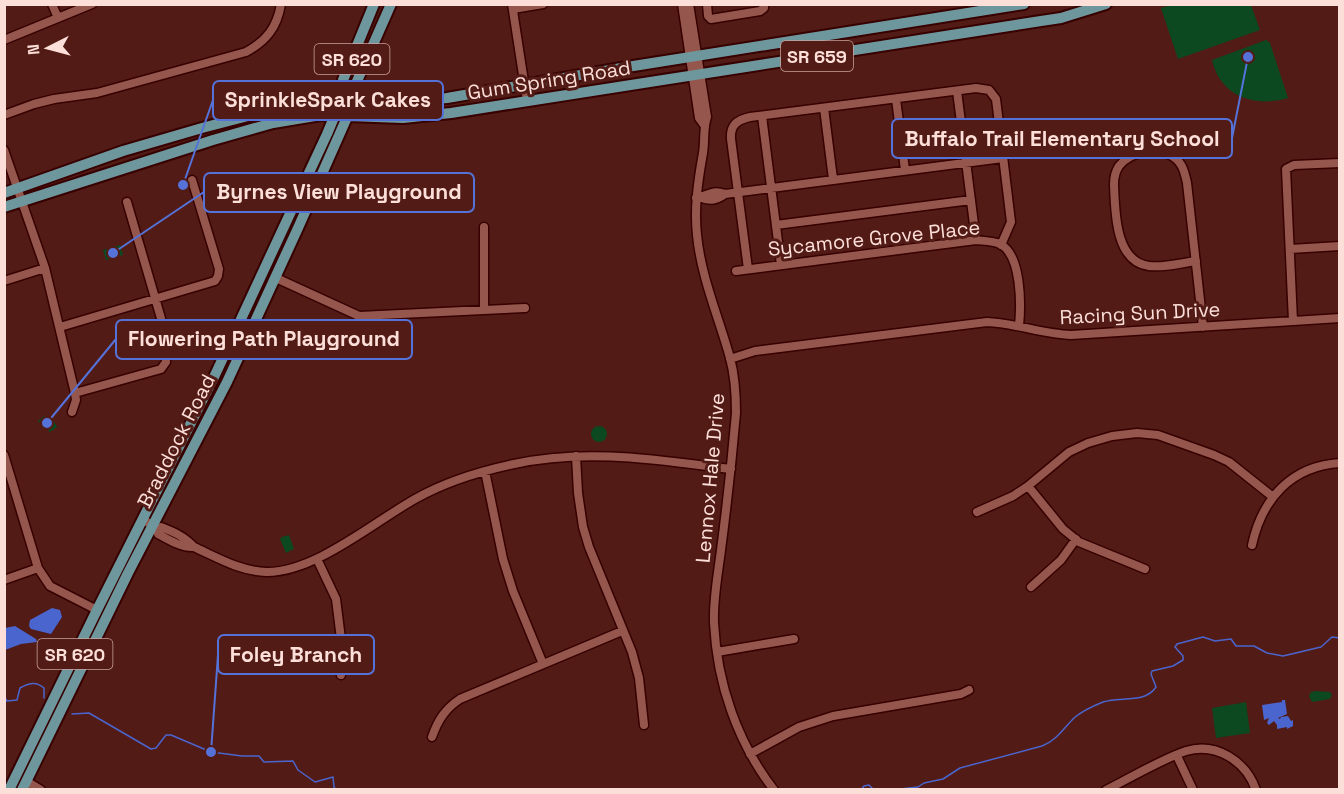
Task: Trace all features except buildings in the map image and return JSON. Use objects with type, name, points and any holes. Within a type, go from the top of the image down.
[{"type":"main road","name":"Braddock Road","points":[[24,785],[150,525],[239,323],[335,115],[344,80],[374,4]]},
{"type":"main road","name":"Braddock Road","points":[[9,789],[97,610],[150,525],[227,382],[348,115],[354,88],[391,4]]},
{"type":"main road","name":"Gum Spring Road","points":[[4,193],[123,151],[276,107],[293,104],[380,104],[447,98],[1024,4]]},
{"type":"main road","name":"Gum Spring Road","points":[[4,207],[213,140],[273,123],[311,116],[348,115],[403,118],[527,101],[1061,18],[1106,4]]},
{"type":"main road","points":[[276,278],[273,272],[288,234],[287,221]]},
{"type":"main road","points":[[227,382],[224,368],[241,333],[239,323]]},
{"type":"main road","points":[[24,785],[27,768],[46,730],[57,691]]},
{"type":"street","points":[[52,4],[58,18]]},
{"type":"street","points":[[4,40],[92,4]]},
{"type":"street","points":[[4,115],[34,104],[97,93],[246,51],[258,45],[268,36],[279,15],[281,4]]},
{"type":"street","points":[[527,101],[513,7],[543,4]]},
{"type":"street","points":[[682,4],[693,57]]},
{"type":"street","points":[[689,4],[693,57]]},
{"type":"street","points":[[707,4],[708,16],[711,19],[760,11],[764,8],[764,4]]},
{"type":"street","name":"Lennox Hale Drive","points":[[693,57],[699,118],[704,125],[697,235],[702,263],[730,359],[736,413],[714,621],[717,652],[726,697],[750,754],[774,789]]},
{"type":"street","points":[[748,269],[731,139],[732,129],[740,119],[957,91],[985,89],[994,96],[1011,222],[1001,245]]},
{"type":"street","points":[[957,91],[976,240]]},
{"type":"street","points":[[896,99],[905,170]]},
{"type":"street","points":[[824,108],[833,179]]},
{"type":"street","points":[[762,116],[781,265]]},
{"type":"street","points":[[4,150],[19,187],[45,268],[75,393],[76,400],[72,412]]},
{"type":"street","points":[[1196,261],[1148,266],[1137,263],[1123,248],[1114,184],[1119,166],[1133,155],[1149,152],[1165,153],[1181,165],[1187,183],[1196,261],[1203,327]]},
{"type":"street","points":[[698,198],[707,201],[738,192],[1003,158]]},
{"type":"street","points":[[1293,321],[1286,169],[1294,165],[1340,163]]},
{"type":"street","points":[[60,327],[215,280],[219,269],[192,180]]},
{"type":"street","points":[[201,209],[265,190]]},
{"type":"street","points":[[776,225],[971,200]]},
{"type":"street","points":[[75,393],[161,369],[166,362],[165,332],[127,202]]},
{"type":"street","points":[[484,227],[484,310]]},
{"type":"street","name":"Sycamore Grove Place","points":[[736,271],[976,240],[1001,245],[1014,260],[1021,312],[1019,326]]},
{"type":"street","points":[[1290,249],[1340,246]]},
{"type":"street","points":[[4,281],[45,268]]},
{"type":"street","points":[[276,278],[359,316],[525,308]]},
{"type":"street","name":"Racing Sun Drive","points":[[730,359],[755,351],[987,322],[1005,323],[1052,334],[1071,335],[1340,318]]},
{"type":"street","points":[[977,512],[1002,502],[1028,486],[1068,452],[1088,442],[1137,433],[1158,435],[1229,462],[1273,497]]},
{"type":"street","points":[[4,455],[38,568],[50,586],[97,610]]},
{"type":"street","points":[[150,525],[165,528],[188,540],[194,548],[234,566],[266,572],[291,570],[318,559],[417,498],[442,486],[514,464],[576,456],[633,457],[731,469]]},
{"type":"street","points":[[576,456],[583,527],[632,652],[639,678],[644,725]]},
{"type":"street","points":[[1252,545],[1255,530],[1273,497],[1299,474],[1317,465],[1340,463]]},
{"type":"street","points":[[485,471],[503,560],[543,664]]},
{"type":"street","points":[[1028,486],[1053,518],[1076,539],[1100,552],[1145,569]]},
{"type":"street","points":[[1031,586],[1061,560],[1076,539]]},
{"type":"street","points":[[318,559],[336,599],[344,663],[341,675]]},
{"type":"street","points":[[4,580],[38,568]]},
{"type":"street","points":[[432,737],[445,710],[460,699],[622,631]]},
{"type":"street","points":[[717,652],[794,639]]},
{"type":"street","points":[[750,754],[799,728],[833,716],[961,694],[969,690]]},
{"type":"street","points":[[1106,789],[1118,787],[1177,756],[1197,749],[1221,752],[1240,763],[1256,789]]},
{"type":"street","points":[[1177,756],[1193,789]]},
{"type":"street","points":[[24,785],[41,789]]},
{"type":"green space","points":[[1171,5],[1251,5],[1260,30],[1178,59],[1161,8]]},
{"type":"green space","points":[[1266,40],[1270,43],[1288,98],[1275,101],[1251,100],[1240,96],[1222,83],[1216,72],[1212,60]]},
{"type":"green space","points":[[120,245],[123,255],[106,260],[103,250]]},
{"type":"green space","points":[[44,416],[52,419],[57,427],[50,432],[38,421]]},
{"type":"green space","points":[[599,426],[605,428],[607,434],[605,440],[599,442],[593,440],[591,434],[593,428]]},
{"type":"green space","points":[[289,535],[294,549],[286,553],[280,539]]},
{"type":"green space","points":[[1311,692],[1330,692],[1332,695],[1330,699],[1312,702],[1309,696]]},
{"type":"green space","points":[[1246,702],[1250,733],[1216,738],[1212,708]]},
{"type":"water","points":[[52,608],[60,610],[62,617],[51,634],[31,629],[30,620]]},
{"type":"water","points":[[15,626],[36,639],[37,642],[21,644],[5,650],[5,628]]},
{"type":"water","points":[[1285,700],[1287,714],[1278,718],[1288,716],[1291,721],[1293,720],[1293,726],[1287,729],[1287,727],[1277,729],[1274,721],[1269,725],[1267,723],[1269,718],[1264,720],[1262,705],[1282,702]]},
{"type":"waterway","points":[[891,790],[918,787],[924,783],[943,779],[960,768],[1042,746],[1056,738],[1077,715],[1092,707],[1110,700],[1145,696],[1156,687],[1152,671],[1173,666],[1183,660],[1183,656],[1175,647],[1177,644],[1203,637],[1215,641],[1231,639],[1236,646],[1254,646],[1267,653],[1283,656],[1321,647],[1332,637],[1340,638]]},
{"type":"waterway","points":[[4,696],[7,701],[17,700],[20,688],[35,684],[44,688],[44,698]]},
{"type":"waterway","points":[[72,714],[89,713],[151,749],[156,748],[166,735],[171,735],[211,752],[259,756],[264,762],[293,761],[298,770],[315,782],[333,777],[336,790]]},
{"type":"waterway","points":[[861,790],[864,786],[869,785],[874,790]]},
{"type":"place","name":"Buffalo Trail Elementary School","points":[[1248,57]]},
{"type":"place","name":"SprinkleSpark Cakes","points":[[183,185]]},
{"type":"place","name":"Byrnes View Playground","points":[[113,253]]},
{"type":"place","name":"Flowering Path Playground","points":[[47,423]]},
{"type":"place","name":"Foley Branch","points":[[211,752]]}]
